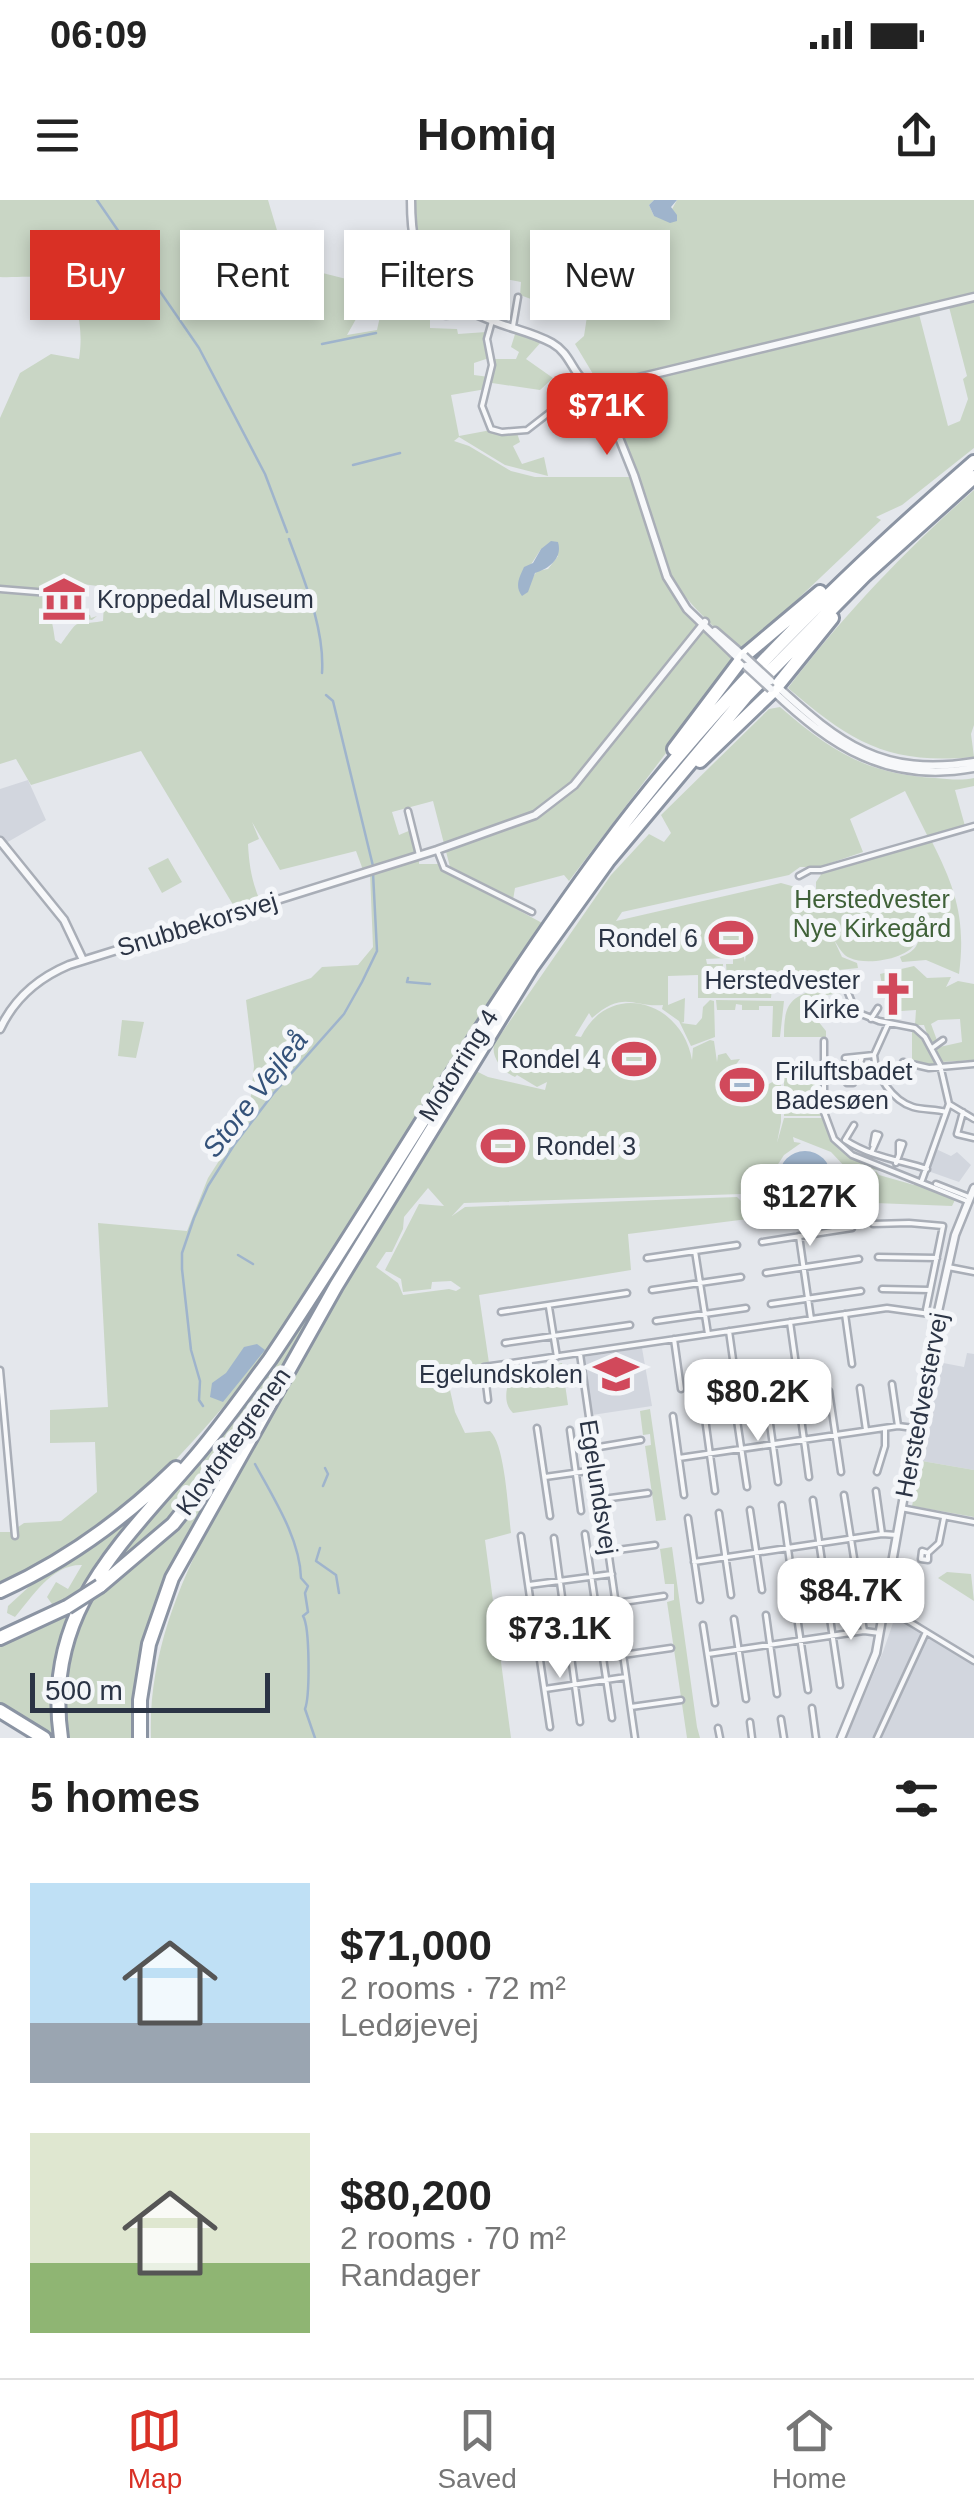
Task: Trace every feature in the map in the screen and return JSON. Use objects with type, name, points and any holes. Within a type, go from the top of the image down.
[{"type":"highway","name":"Motorring 4","points":[[61,1738],[58,1694],[64,1654],[88,1588],[112,1552],[202,1449],[321,1283],[503,994],[604,850],[726,701],[791,632],[877,548],[974,462]]},
{"type":"highway","name":"Motorring 4","points":[[140,1738],[140,1700],[149,1644],[172,1578],[308,1334],[480,1047],[562,923],[608,860],[800,638],[974,477]]},
{"type":"highway","points":[[562,923],[658,806],[773,686],[901,541]]},
{"type":"highway","points":[[604,850],[651,779],[744,661],[850,566],[877,548]]},
{"type":"highway","name":"Klovtoftegrenen","points":[[0,1638],[100,1586],[154,1542],[195,1500],[245,1433],[308,1334]]},
{"type":"highway","name":"Klovtoftegrenen","points":[[0,1591],[49,1566],[114,1523],[172,1471],[239,1400]]},
{"type":"highway","points":[[0,1712],[41,1738]]},
{"type":"street","points":[[411,200],[413,230]]},
{"type":"street","points":[[512,328],[518,296]]},
{"type":"street","points":[[600,390],[974,298]]},
{"type":"street","points":[[585,385],[527,430],[494,430],[482,410],[492,365],[487,340],[492,320],[560,348],[585,385],[600,390],[634,475],[661,564],[673,588],[703,624],[827,732],[872,755],[925,766],[974,765]]},
{"type":"street","points":[[0,589],[49,593],[48,610],[54,616]]},
{"type":"street","name":"Snubbekorsvej","points":[[0,1030],[30,987],[55,970],[521,822],[561,797],[703,624]]},
{"type":"street","points":[[744,661],[773,686]]},
{"type":"street","points":[[408,811],[419,855]]},
{"type":"street","points":[[799,876],[974,826]]},
{"type":"street","points":[[0,841],[64,920],[83,960]]},
{"type":"street","points":[[437,850],[444,868],[532,912]]},
{"type":"street","points":[[841,976],[852,1008],[871,1019],[916,1028],[940,1066],[949,1104],[922,1180]]},
{"type":"street","points":[[871,1019],[878,1008]]},
{"type":"street","points":[[888,1024],[874,1055],[881,1077],[902,1102],[946,1112]]},
{"type":"street","points":[[932,1048],[943,1040]]},
{"type":"street","points":[[824,1041],[824,1112],[834,1139],[852,1154],[971,1200]]},
{"type":"street","points":[[846,1058],[874,1055]]},
{"type":"street","points":[[847,1083],[853,1083],[862,1056]]},
{"type":"street","points":[[903,1062],[928,1068],[974,1064]]},
{"type":"street","points":[[949,1104],[974,1118]]},
{"type":"street","points":[[963,1112],[957,1134],[974,1138]]},
{"type":"street","points":[[854,1126],[845,1140],[896,1163],[927,1169]]},
{"type":"street","points":[[871,1154],[874,1146]]},
{"type":"street","points":[[896,1163],[898,1154]]},
{"type":"street","name":"Herstedvestervej","points":[[841,1738],[864,1686],[880,1633],[914,1428],[948,1267],[974,1188]]},
{"type":"street","points":[[873,1224],[910,1222],[943,1226],[925,1312]]},
{"type":"street","points":[[762,1242],[852,1228]]},
{"type":"street","points":[[799,1236],[812,1319]]},
{"type":"street","points":[[647,1258],[737,1245]]},
{"type":"street","points":[[695,1251],[708,1334]]},
{"type":"street","points":[[878,1256],[936,1258]]},
{"type":"street","points":[[766,1273],[859,1259]]},
{"type":"street","points":[[948,1267],[974,1272]]},
{"type":"street","points":[[652,1290],[741,1277]]},
{"type":"street","points":[[882,1289],[930,1290]]},
{"type":"street","points":[[772,1304],[861,1291]]},
{"type":"street","points":[[501,1312],[627,1294]]},
{"type":"street","points":[[549,1305],[557,1356]]},
{"type":"street","points":[[656,1320],[746,1308]]},
{"type":"street","points":[[488,1400],[484,1367],[887,1308],[938,1315]]},
{"type":"street","points":[[845,1314],[852,1364]]},
{"type":"street","points":[[790,1322],[797,1372]]},
{"type":"street","points":[[505,1343],[630,1325]]},
{"type":"street","points":[[729,1331],[736,1381]]},
{"type":"street","points":[[674,1339],[681,1388]]},
{"type":"street","name":"Egelundsvej","points":[[580,1354],[635,1732]]},
{"type":"street","points":[[0,1370],[15,1536]]},
{"type":"street","points":[[892,1384],[898,1426]]},
{"type":"street","points":[[860,1388],[866,1430]]},
{"type":"street","points":[[829,1391],[841,1472]]},
{"type":"street","points":[[798,1396],[810,1477]]},
{"type":"street","points":[[766,1402],[778,1482]]},
{"type":"street","points":[[735,1407],[746,1486]]},
{"type":"street","points":[[704,1411],[716,1490]]},
{"type":"street","points":[[673,1416],[684,1495]]},
{"type":"street","points":[[537,1428],[550,1516]]},
{"type":"street","points":[[878,1472],[885,1428]]},
{"type":"street","points":[[679,1458],[866,1430],[914,1428]]},
{"type":"street","points":[[570,1430],[581,1510]]},
{"type":"street","points":[[593,1448],[642,1440]]},
{"type":"street","points":[[545,1477],[596,1470]]},
{"type":"street","points":[[876,1491],[882,1534]]},
{"type":"street","points":[[601,1500],[648,1493]]},
{"type":"street","points":[[844,1495],[856,1576]]},
{"type":"street","points":[[813,1500],[825,1582]]},
{"type":"street","points":[[782,1504],[793,1585]]},
{"type":"street","points":[[901,1508],[974,1522]]},
{"type":"street","points":[[750,1510],[762,1590]]},
{"type":"street","points":[[719,1513],[731,1594]]},
{"type":"street","points":[[928,1553],[939,1543],[944,1516]]},
{"type":"street","points":[[688,1518],[700,1600]]},
{"type":"street","points":[[585,1534],[596,1615]]},
{"type":"street","points":[[694,1562],[897,1535]]},
{"type":"street","points":[[522,1536],[534,1625]]},
{"type":"street","points":[[554,1538],[565,1619]]},
{"type":"street","points":[[608,1552],[655,1545]]},
{"type":"street","points":[[529,1585],[612,1574]]},
{"type":"street","points":[[616,1603],[664,1596]]},
{"type":"street","points":[[859,1601],[864,1631]]},
{"type":"street","points":[[828,1606],[840,1685]]},
{"type":"street","points":[[796,1610],[808,1690]]},
{"type":"street","points":[[884,1610],[974,1661]]},
{"type":"street","points":[[766,1616],[777,1694]]},
{"type":"street","points":[[734,1619],[746,1699]]},
{"type":"street","points":[[704,1625],[714,1704]]},
{"type":"street","points":[[708,1654],[864,1631],[880,1633]]},
{"type":"street","points":[[877,1738],[926,1632]]},
{"type":"street","points":[[600,1638],[612,1718]]},
{"type":"street","points":[[537,1640],[550,1728]]},
{"type":"street","points":[[569,1642],[580,1722]]},
{"type":"street","points":[[623,1655],[672,1648]]},
{"type":"street","points":[[544,1689],[626,1677]]},
{"type":"street","points":[[631,1707],[680,1700]]},
{"type":"street","points":[[812,1708],[816,1738]]},
{"type":"street","points":[[781,1719],[784,1738]]},
{"type":"street","points":[[750,1722],[752,1738]]},
{"type":"street","points":[[718,1728],[720,1738]]},
{"type":"shaded area","points":[[28,780],[46,820],[6,843],[0,836],[0,789]]},
{"type":"shaded area","points":[[936,1149],[951,1156],[957,1152],[971,1165],[959,1182],[928,1171]]},
{"type":"shaded area","name":"Egelundskolen","points":[[642,1348],[652,1406],[592,1415],[584,1357]]},
{"type":"shaded area","points":[[967,1353],[974,1354],[974,1470],[922,1461],[916,1443],[933,1361],[964,1367]]},
{"type":"shaded area","points":[[895,1617],[974,1664],[974,1738],[846,1738]]},
{"type":"green space","points":[[0,200],[268,200],[277,230],[180,230],[180,320],[324,320],[324,273],[344,278],[344,320],[355,320],[347,335],[377,330],[379,320],[430,320],[430,328],[457,329],[458,334],[486,332],[489,358],[474,363],[474,375],[489,377],[486,389],[451,395],[459,436],[491,430],[517,433],[520,442],[513,446],[522,464],[544,457],[548,476],[505,465],[459,437],[454,441],[511,471],[535,477],[633,477],[658,565],[677,602],[735,662],[569,881],[564,875],[515,888],[513,900],[450,867],[433,801],[392,812],[399,835],[411,830],[416,852],[363,870],[356,851],[280,870],[252,822],[259,839],[248,844],[249,859],[260,901],[235,908],[141,751],[31,785],[16,759],[0,764],[0,590],[46,595],[49,609],[50,596],[60,594],[0,588],[0,418],[20,373],[51,354],[79,359],[79,320],[160,320],[160,230],[30,230],[30,278],[0,277]],"holes":[[[541,549],[558,556],[548,569],[519,583]],[[67,582],[105,587],[103,621],[77,624],[61,644],[55,640],[49,610],[53,614],[92,620],[97,616],[91,618],[79,612],[76,616],[76,611],[68,610],[61,613],[56,602],[61,601]]]},
{"type":"green space","points":[[415,200],[654,200],[649,205],[654,216],[671,211],[677,200],[974,200],[974,294],[642,377],[599,384],[575,344],[584,336],[586,320],[670,320],[670,230],[530,230],[530,299],[520,295],[521,282],[510,280],[510,230],[417,230]]},
{"type":"green space","points":[[974,301],[974,448],[902,505],[876,517],[881,520],[760,635],[745,644],[743,653],[694,607],[669,574],[603,393],[607,388],[919,314],[948,426],[960,421],[968,399],[963,379],[967,376],[949,307]]},
{"type":"green space","points":[[516,331],[542,341],[526,359],[553,378],[540,390],[492,383],[494,359],[516,359],[519,352],[511,347]]},
{"type":"green space","points":[[974,490],[974,757],[918,757],[872,746],[832,723],[788,688],[876,584]]},
{"type":"green space","name":"Herstedvester Nye Kirkegård","points":[[780,707],[833,748],[869,765],[911,776],[974,778],[974,786],[955,790],[965,826],[928,837],[905,791],[850,819],[863,852],[819,867],[800,867],[789,875],[622,912],[616,921],[781,883],[806,890],[816,903],[816,882],[822,873],[932,842],[957,906],[961,938],[959,974],[926,960],[902,962],[900,957],[917,944],[919,923],[913,947],[888,959],[850,958],[834,940],[842,957],[857,963],[858,968],[839,970],[828,983],[797,992],[793,987],[772,987],[771,998],[698,998],[698,975],[668,976],[668,1005],[685,998],[681,1023],[696,1025],[702,1018],[703,1007],[714,1001],[715,1037],[691,1046],[679,1021],[662,1009],[663,1005],[629,1002],[613,1004],[592,1018],[589,1013],[575,1036],[581,1037],[594,1019],[609,1008],[626,1003],[644,1005],[675,1023],[692,1060],[693,1048],[710,1040],[714,1041],[717,1062],[718,1055],[726,1053],[731,1060],[740,1059],[722,1084],[728,1099],[736,1105],[753,1102],[762,1088],[781,1077],[777,1143],[784,1118],[823,1118],[829,1132],[848,1152],[913,1179],[859,1166],[847,1169],[831,1152],[793,1137],[794,1142],[801,1143],[784,1155],[773,1172],[778,1193],[796,1208],[817,1207],[837,1193],[839,1206],[843,1206],[844,1182],[852,1172],[872,1176],[876,1171],[955,1200],[952,1206],[875,1203],[628,1234],[631,1270],[479,1295],[489,1363],[445,1368],[455,1412],[465,1433],[490,1431],[502,1463],[511,1533],[485,1540],[511,1738],[151,1738],[152,1697],[169,1618],[201,1543],[258,1434],[474,1070],[545,1090],[547,1082],[537,1087],[506,1072],[496,1059],[494,1044],[611,875],[649,834],[664,842],[671,833],[661,815],[769,709]],"holes":[[[731,951],[746,951],[745,962],[743,953],[733,953],[733,964],[726,964],[728,993],[706,992],[707,981],[723,982],[723,964],[707,964],[706,959],[726,958]],[[757,1186],[741,1201],[737,1197],[465,1207],[452,1216],[464,1203],[742,1194]],[[428,1188],[444,1206],[419,1204],[385,1270],[401,1279],[403,1292],[431,1289],[432,1282],[451,1281],[461,1288],[403,1295],[398,1283],[376,1267],[386,1252],[392,1252],[404,1217]]]},
{"type":"green space","points":[[168,858],[182,882],[162,893],[148,868]]},
{"type":"green space","points":[[419,858],[419,864],[439,864],[544,924],[269,1352],[185,1450],[137,1498],[57,1557],[0,1585],[0,1532],[11,1532],[24,1523],[61,1521],[97,1492],[95,1442],[50,1443],[50,1410],[108,1407],[98,1223],[187,1231],[208,1178],[249,1114],[254,1066],[246,1000],[311,978],[322,967],[358,965],[373,947],[370,873]]},
{"type":"green space","points":[[914,966],[927,978],[951,977],[946,987],[958,981],[974,984],[974,1060],[942,1062],[935,1048],[962,1042],[960,1019],[931,1024],[938,1043],[931,1045],[924,1025],[915,1025],[916,1010],[887,1012],[880,974]]},
{"type":"green space","points":[[823,987],[842,993],[812,997],[813,1015],[826,1031],[826,1037],[784,1037],[785,1016],[791,1003]]},
{"type":"green space","points":[[716,1000],[784,1001],[780,1037],[772,1037],[773,1006],[742,1010],[742,1005],[736,1004],[735,1010],[717,1010]]},
{"type":"green space","points":[[122,1020],[144,1022],[136,1058],[118,1056]]},
{"type":"green space","points":[[912,1028],[923,1038],[937,1064],[929,1067],[912,1060]]},
{"type":"green space","points":[[463,1063],[466,1065],[246,1426],[234,1417]]},
{"type":"green space","points":[[784,1076],[822,1076],[823,1116],[784,1116]]},
{"type":"green space","points":[[562,1363],[568,1405],[513,1413],[506,1397],[510,1380],[546,1375],[548,1366]]},
{"type":"green space","points":[[650,1409],[666,1520],[656,1521],[645,1446],[651,1445],[650,1434],[643,1435],[640,1411]]},
{"type":"green space","points":[[232,1420],[244,1429],[177,1515],[100,1580],[138,1529],[200,1463]]},
{"type":"green space","points":[[235,1453],[158,1608],[138,1738],[63,1738],[63,1669],[83,1602],[123,1573]]},
{"type":"green space","points":[[922,1461],[974,1470],[974,1517],[912,1506]]},
{"type":"green space","points":[[123,1522],[126,1526],[99,1558],[82,1589],[54,1607],[47,1597],[56,1582],[68,1589],[82,1565],[71,1566],[52,1575],[15,1617],[7,1613],[8,1606],[44,1573]]},
{"type":"green space","points":[[672,1547],[700,1738],[687,1738],[667,1602],[674,1600],[674,1584],[665,1584],[660,1549]]},
{"type":"green space","points":[[947,1572],[971,1574],[974,1601],[938,1578]]},
{"type":"green space","points":[[74,1610],[58,1738],[48,1738],[0,1706],[0,1642]]},
{"type":"water","points":[[654,200],[677,200],[671,207],[677,221],[670,223],[654,216],[649,205]]},
{"type":"water","points":[[551,541],[558,542],[556,558],[535,573],[528,592],[522,596],[518,585],[524,567],[533,563]]},
{"type":"water","name":"Friluftsbadet Badesøen","points":[[745,1071],[754,1077],[756,1088],[752,1096],[740,1100],[730,1093],[728,1083],[734,1073]]},
{"type":"water","points":[[805,1151],[823,1159],[831,1177],[823,1195],[805,1203],[787,1195],[779,1177],[787,1159]]},
{"type":"water","points":[[257,1344],[265,1350],[223,1402],[210,1397],[212,1383],[226,1373],[244,1347]]},
{"type":"waterway","name":"Store Vejleå","points":[[97,200],[199,348],[265,474],[287,532]]},
{"type":"waterway","points":[[322,344],[376,333]]},
{"type":"waterway","points":[[353,465],[400,453]]},
{"type":"waterway","name":"Store Vejleå","points":[[289,539],[317,622],[322,673]]},
{"type":"waterway","name":"Store Vejleå","points":[[326,695],[333,701],[373,866]]},
{"type":"waterway","name":"Store Vejleå","points":[[203,1406],[191,1350],[182,1253],[208,1186],[234,1145],[344,1014],[362,982],[377,951],[373,873]]},
{"type":"waterway","points":[[408,978],[407,982],[430,984]]},
{"type":"waterway","points":[[238,1255],[253,1264]]},
{"type":"waterway","name":"Store Vejleå","points":[[255,1464],[285,1520],[300,1563],[301,1578],[308,1586],[308,1612],[303,1616],[308,1662],[305,1709],[315,1738]]},
{"type":"waterway","points":[[323,1486],[328,1474],[325,1468]]},
{"type":"waterway","points":[[320,1548],[316,1561],[336,1575],[339,1593]]},
{"type":"place","name":"Kroppedal Museum","points":[[64,599]]},
{"type":"place","name":"Rondel 6","points":[[731,938]]},
{"type":"place","name":"Herstedvester Kirke","points":[[893,994]]},
{"type":"place","name":"Rondel 4","points":[[634,1059]]},
{"type":"place","name":"Friluftsbadet Badesøen","points":[[742,1085]]},
{"type":"place","name":"Rondel 3","points":[[503,1146]]},
{"type":"place","name":"Egelundskolen","points":[[616,1374]]}]
